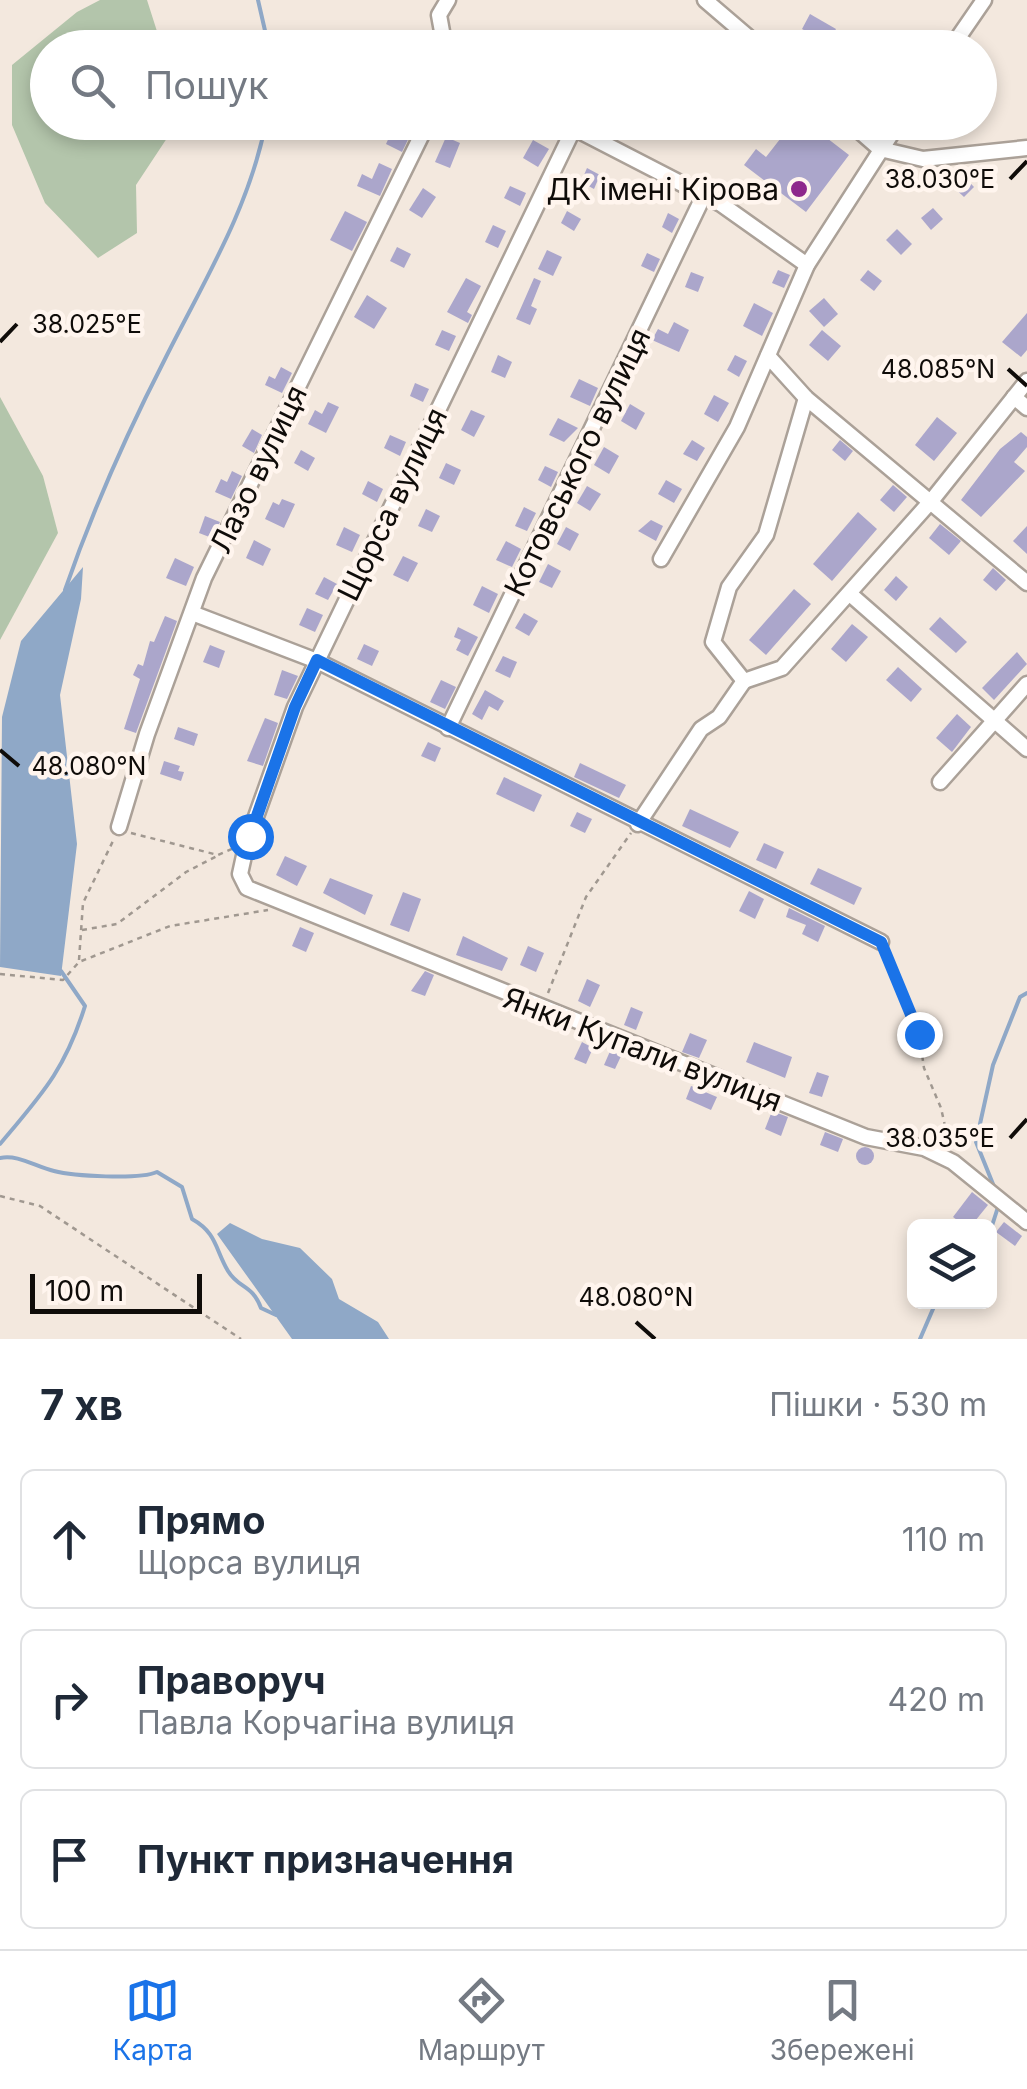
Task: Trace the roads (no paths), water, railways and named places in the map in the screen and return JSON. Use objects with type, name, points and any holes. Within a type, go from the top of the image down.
[{"type":"street","points":[[442,30],[439,15],[448,0]]},
{"type":"street","points":[[705,0],[740,30]]},
{"type":"street","points":[[963,30],[984,0]]},
{"type":"street","name":"Лазо вулиця","points":[[119,827],[204,578],[419,140]]},
{"type":"street","name":"Щорса вулиця","points":[[247,888],[240,874],[247,842],[295,707],[561,140]]},
{"type":"street","points":[[597,140],[704,195],[807,265]]},
{"type":"street","points":[[870,140],[880,149],[923,159],[1027,148]]},
{"type":"street","points":[[661,559],[737,427],[807,265],[886,140]]},
{"type":"street","name":"Котовського вулиця","points":[[448,728],[704,195]]},
{"type":"street","points":[[768,356],[806,398],[1027,582]]},
{"type":"street","points":[[638,824],[701,729],[718,718],[744,681],[782,668],[932,500],[1027,382]]},
{"type":"street","points":[[1014,397],[1027,408]]},
{"type":"street","points":[[744,681],[713,642],[729,586],[766,535],[806,398]]},
{"type":"street","points":[[850,594],[1027,749]]},
{"type":"street","points":[[192,612],[317,660],[638,824],[881,942]]},
{"type":"street","points":[[940,782],[1027,684]]},
{"type":"street","name":"Янки Купали вулиця","points":[[247,888],[539,1009],[866,1137],[924,1148],[953,1162],[1027,1222]]},
{"type":"water","points":[[83,567],[81,599],[60,695],[77,844],[61,976],[0,967],[2,717],[21,641]]},
{"type":"water","points":[[230,1223],[262,1239],[300,1248],[332,1279],[339,1299],[378,1322],[389,1339],[292,1339],[217,1234]]},
{"type":"waterway","points":[[258,0],[265,30]]},
{"type":"waterway","points":[[65,590],[124,444],[237,215],[262,140]]},
{"type":"waterway","points":[[0,1144],[51,1080],[85,1006],[61,971]]},
{"type":"waterway","points":[[995,1189],[976,1142],[993,1065],[1020,997],[1027,993]]},
{"type":"waterway","points":[[0,1158],[76,1174],[122,1177],[157,1172],[182,1187],[192,1219],[211,1236],[232,1277],[254,1295],[261,1308],[276,1315]]},
{"type":"waterway","points":[[994,1219],[998,1207]]},
{"type":"waterway","points":[[920,1339],[933,1309]]},
{"type":"place","name":"ДК імені Кірова","points":[[799,189]]}]
